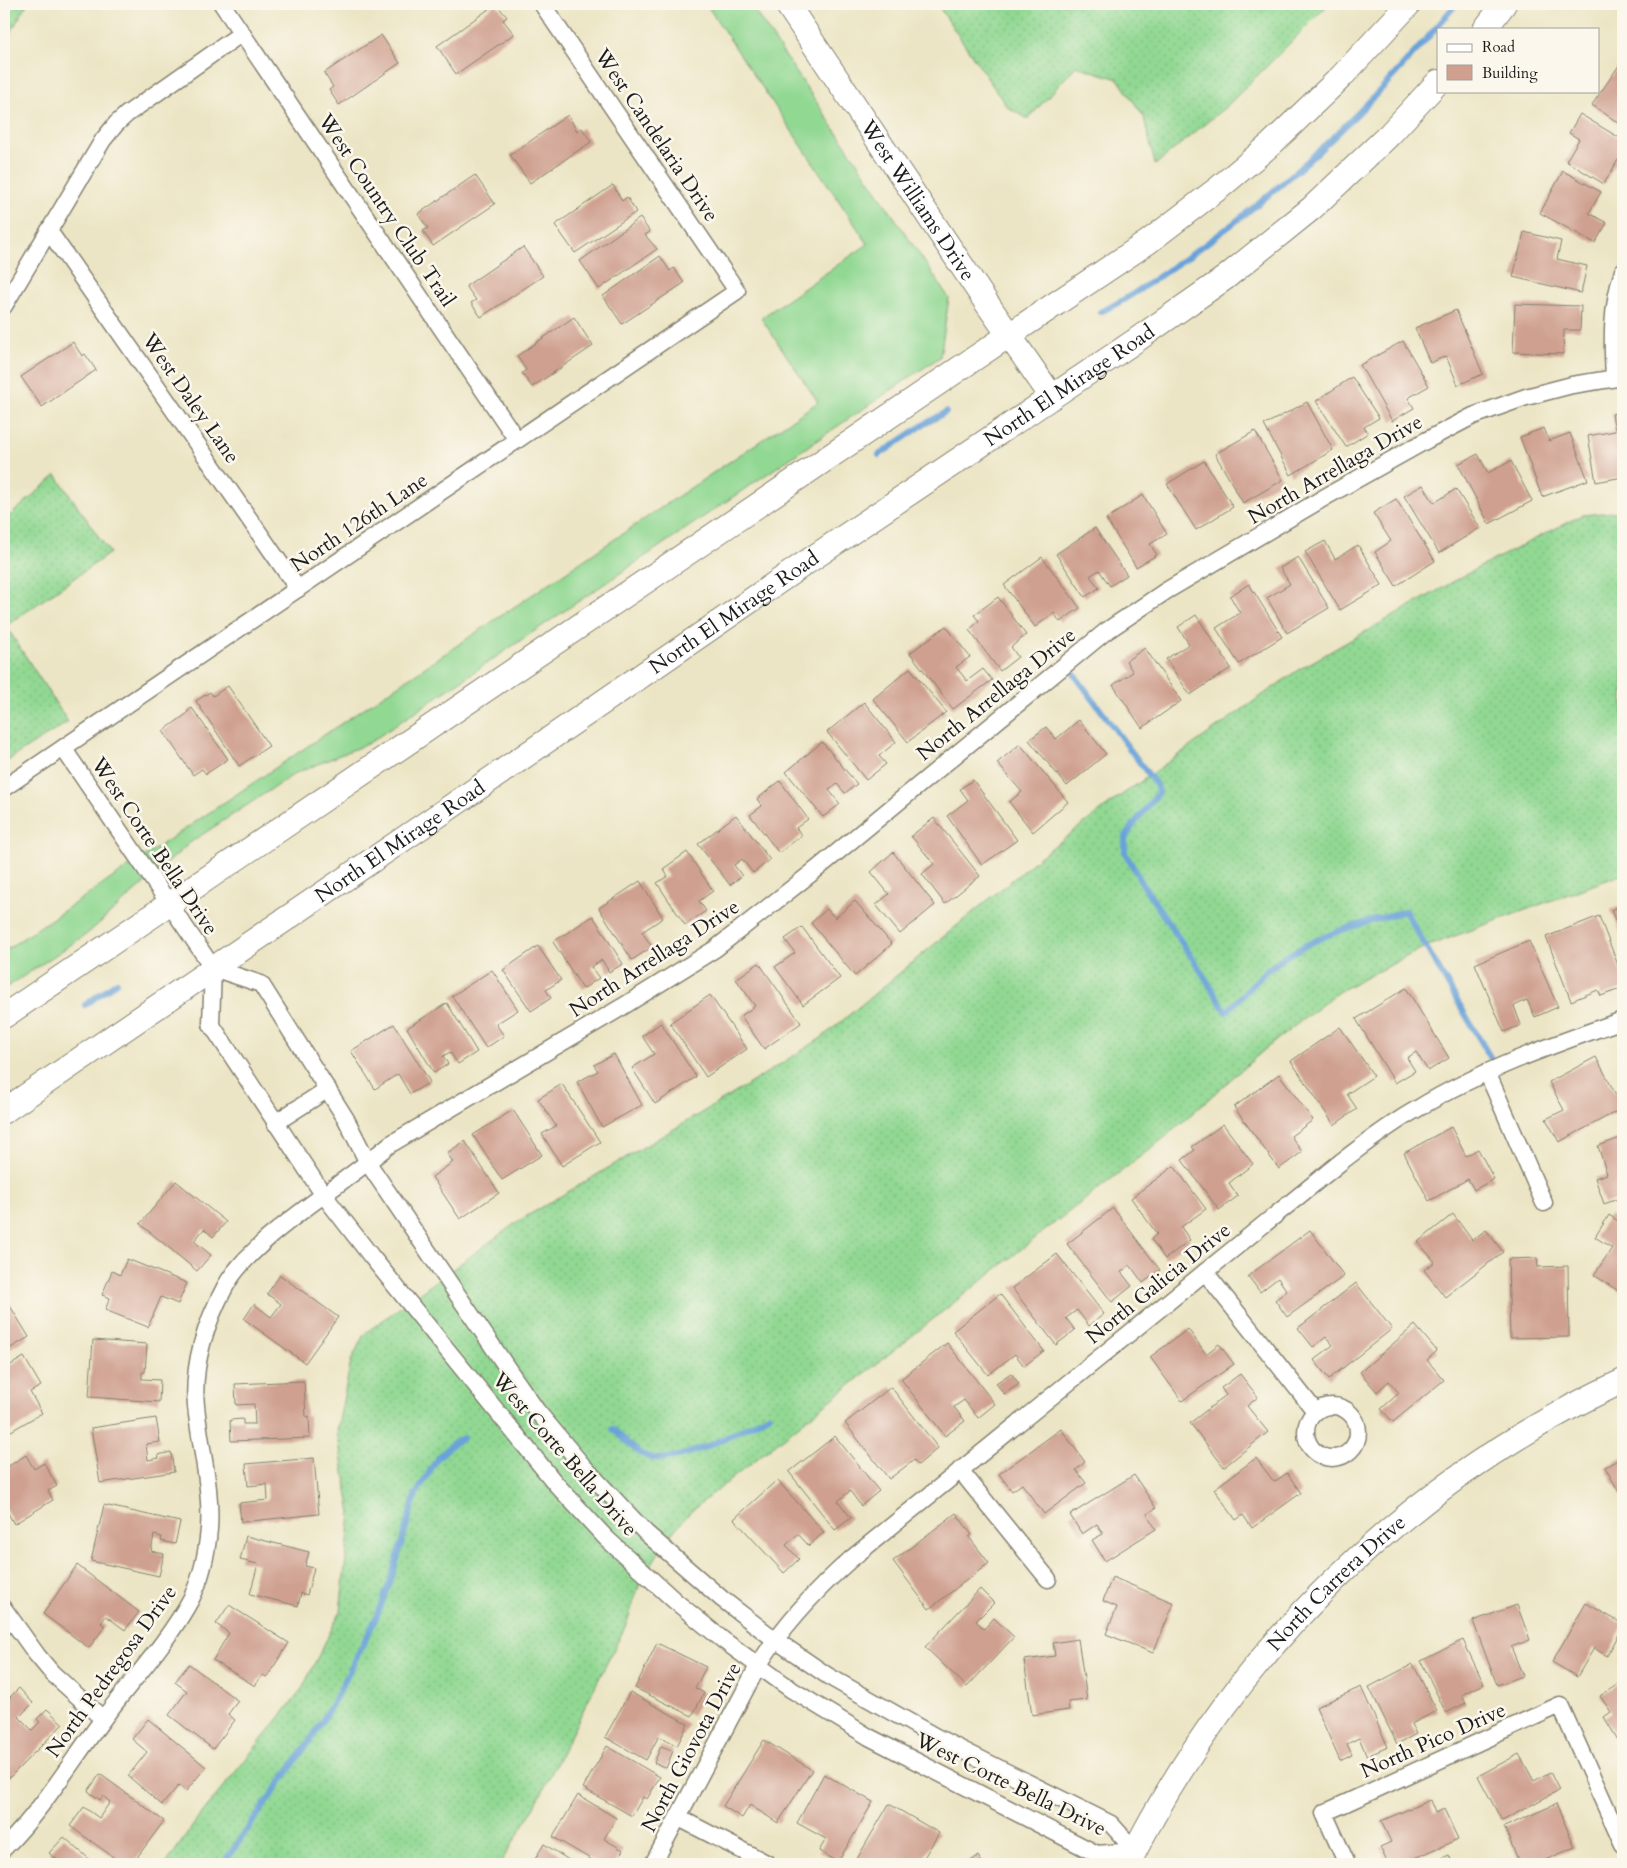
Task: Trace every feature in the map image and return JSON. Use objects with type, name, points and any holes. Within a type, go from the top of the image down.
[{"type":"main road","name":"West Williams Drive","points":[[787,4],[1008,335],[1052,397]]},
{"type":"main road","points":[[4,1016],[1148,242],[1220,187],[1308,110],[1409,4]]},
{"type":"main road","points":[[1485,28],[1504,4]]},
{"type":"main road","name":"North El Mirage Road","points":[[4,1110],[1225,278],[1312,208],[1348,175],[1437,83]]},
{"type":"main road","name":"North Carrera Drive","points":[[1132,1858],[1193,1752],[1236,1692],[1260,1660],[1312,1601],[1351,1562],[1444,1485],[1502,1445],[1554,1415],[1623,1381]]},
{"type":"street","name":"West Country Club Trail","points":[[222,4],[517,440]]},
{"type":"street","name":"West Candelaria Drive","points":[[542,4],[737,291]]},
{"type":"street","points":[[4,306],[103,140],[116,124],[127,114],[242,33]]},
{"type":"street","name":"West Daley Lane","points":[[49,231],[298,589]]},
{"type":"street","name":"North Arrellaga Drive","points":[[352,1174],[389,1145],[631,1002],[715,949],[818,868],[1070,660],[1136,610],[1327,496],[1473,416],[1526,397],[1572,384],[1619,378],[1612,330],[1616,292],[1623,271]]},
{"type":"street","name":"North 126th Lane","points":[[4,788],[737,291]]},
{"type":"street","name":"West Corte Bella Drive","points":[[62,748],[213,968],[211,1024],[323,1194],[370,1256],[556,1484],[599,1531],[697,1620],[800,1695],[869,1737],[1097,1854],[1132,1858]]},
{"type":"street","name":"West Corte Bella Drive","points":[[213,968],[261,984],[346,1119],[368,1163],[510,1372],[538,1411],[578,1460],[603,1489],[646,1532],[722,1598],[771,1645],[900,1718],[1111,1824],[1132,1858]]},
{"type":"street","name":"North Galicia Drive","points":[[771,1645],[815,1592],[845,1564],[1342,1161],[1389,1126],[1442,1094],[1488,1072],[1544,1048],[1623,1020]]},
{"type":"street","points":[[1488,1072],[1544,1203]]},
{"type":"street","points":[[276,1123],[328,1089]]},
{"type":"street","name":"North Pedregosa Drive","points":[[4,1848],[38,1808],[178,1620],[192,1597],[201,1571],[209,1530],[210,1506],[196,1403],[196,1380],[203,1341],[216,1304],[226,1285],[257,1248],[299,1212],[352,1174]]},
{"type":"street","points":[[1206,1272],[1315,1411]]},
{"type":"street","points":[[960,1470],[1048,1579]]},
{"type":"street","points":[[4,1609],[52,1673],[103,1719]]},
{"type":"street","name":"North Giovota Drive","points":[[653,1864],[771,1645]]},
{"type":"street","name":"North Pico Drive","points":[[1347,1864],[1324,1813],[1560,1705],[1623,1845]]},
{"type":"street","points":[[678,1818],[768,1864]]},
{"type":"green space","points":[[4,4],[27,4],[4,44]]},
{"type":"green space","points":[[706,4],[750,4],[949,298],[940,357],[369,743],[296,773],[191,842],[87,934],[4,989],[4,951],[818,402],[761,318],[868,244]]},
{"type":"green space","points":[[937,4],[1329,4],[1228,105],[1155,165],[1144,117],[1118,79],[1076,66],[1028,119],[1007,107]]},
{"type":"green space","points":[[56,475],[110,553],[6,626],[68,722],[4,764],[4,521]]},
{"type":"green space","points":[[1623,511],[1623,874],[1425,947],[1338,992],[1264,1050],[1163,1139],[691,1511],[667,1539],[640,1583],[626,1625],[534,1808],[500,1864],[166,1864],[199,1817],[301,1691],[340,1612],[351,1514],[337,1431],[351,1361],[364,1334],[517,1222],[738,1091],[820,1039],[1041,856],[1119,797],[1298,670],[1474,570],[1582,515]]},
{"type":"building","points":[[496,4],[507,17],[503,20],[514,34],[456,74],[437,46]]},
{"type":"building","points":[[381,35],[400,63],[339,105],[329,90],[333,87],[324,73]]},
{"type":"building","points":[[1620,64],[1623,66],[1623,126],[1592,105]]},
{"type":"building","points":[[1580,114],[1623,140],[1623,163],[1618,160],[1604,184],[1566,161],[1579,139],[1569,133]]},
{"type":"building","points":[[568,115],[577,131],[582,128],[591,142],[530,183],[510,155]]},
{"type":"building","points":[[1563,171],[1601,192],[1589,213],[1607,223],[1595,243],[1540,213]]},
{"type":"building","points":[[475,175],[495,204],[433,246],[423,231],[428,228],[418,214]]},
{"type":"building","points":[[613,185],[622,201],[627,197],[636,212],[575,253],[555,225]]},
{"type":"building","points":[[640,218],[650,232],[645,235],[657,249],[599,289],[580,261]]},
{"type":"building","points":[[1524,232],[1561,241],[1557,259],[1587,266],[1581,293],[1513,277]]},
{"type":"building","points":[[523,247],[543,276],[481,317],[471,303],[476,300],[466,286]]},
{"type":"building","points":[[660,256],[670,271],[674,268],[684,283],[622,324],[603,296]]},
{"type":"building","points":[[1515,304],[1581,306],[1580,330],[1564,330],[1563,354],[1513,352]]},
{"type":"building","points":[[1456,310],[1483,374],[1458,385],[1446,356],[1430,363],[1415,328]]},
{"type":"building","points":[[574,317],[593,346],[532,387],[522,373],[526,370],[517,356]]},
{"type":"building","points":[[1403,341],[1429,386],[1408,398],[1414,408],[1392,421],[1360,365]]},
{"type":"building","points":[[73,342],[82,356],[85,354],[96,370],[42,407],[21,377]]},
{"type":"building","points":[[1352,377],[1379,418],[1364,427],[1368,433],[1346,447],[1316,401]]},
{"type":"building","points":[[1307,402],[1333,450],[1291,475],[1264,425]]},
{"type":"building","points":[[1623,412],[1623,477],[1596,482],[1588,436],[1615,431],[1612,414]]},
{"type":"building","points":[[1544,428],[1549,441],[1570,433],[1588,480],[1542,497],[1520,437]]},
{"type":"building","points":[[1255,431],[1283,480],[1243,503],[1215,454]]},
{"type":"building","points":[[1478,454],[1488,473],[1511,461],[1532,501],[1489,524],[1458,464]]},
{"type":"building","points":[[1204,461],[1233,507],[1196,530],[1167,484]]},
{"type":"building","points":[[1423,485],[1434,503],[1456,489],[1480,528],[1439,553],[1404,496]]},
{"type":"building","points":[[1143,495],[1167,534],[1150,544],[1157,555],[1136,567],[1106,519]]},
{"type":"building","points":[[1396,499],[1435,561],[1396,586],[1375,552],[1391,541],[1373,513]]},
{"type":"building","points":[[1095,528],[1127,575],[1110,586],[1099,570],[1090,576],[1099,588],[1085,597],[1056,554]]},
{"type":"building","points":[[1325,541],[1335,559],[1358,545],[1382,585],[1340,610],[1305,552]]},
{"type":"building","points":[[1042,557],[1080,608],[1060,622],[1054,613],[1035,627],[1004,585]]},
{"type":"building","points":[[1298,557],[1329,608],[1287,633],[1267,598],[1290,584],[1280,568]]},
{"type":"building","points":[[1249,584],[1282,637],[1239,664],[1216,628],[1240,613],[1230,596]]},
{"type":"building","points":[[998,597],[1026,635],[1011,647],[1018,657],[1000,671],[969,630],[979,621],[974,615]]},
{"type":"building","points":[[1196,615],[1231,668],[1190,695],[1166,659],[1189,644],[1178,627]]},
{"type":"building","points":[[946,626],[970,657],[956,667],[967,681],[983,669],[992,680],[953,709],[910,653]]},
{"type":"building","points":[[1145,648],[1181,701],[1142,728],[1113,685],[1133,672],[1126,661]]},
{"type":"building","points":[[910,668],[946,712],[908,742],[873,699]]},
{"type":"building","points":[[228,686],[269,746],[239,766],[196,701],[210,692],[213,696]]},
{"type":"building","points":[[864,702],[896,742],[879,756],[886,764],[866,780],[827,732]]},
{"type":"building","points":[[192,708],[228,759],[206,774],[202,769],[193,775],[163,731]]},
{"type":"building","points":[[1079,720],[1106,754],[1067,786],[1029,740],[1046,727],[1056,739]]},
{"type":"building","points":[[822,742],[857,784],[845,793],[837,784],[829,790],[840,804],[823,817],[786,772]]},
{"type":"building","points":[[1020,744],[1068,802],[1033,832],[1009,802],[1022,792],[997,763]]},
{"type":"building","points":[[973,780],[1017,840],[982,865],[947,816],[968,800],[960,789]]},
{"type":"building","points":[[780,781],[808,819],[796,828],[802,835],[779,853],[750,815],[762,806],[757,799]]},
{"type":"building","points":[[736,815],[770,860],[753,873],[742,859],[734,865],[742,876],[730,885],[698,844]]},
{"type":"building","points":[[934,818],[980,876],[945,904],[922,874],[934,864],[911,836]]},
{"type":"building","points":[[687,852],[713,891],[699,901],[706,911],[685,925],[657,883],[668,876],[663,869]]},
{"type":"building","points":[[893,852],[935,905],[900,934],[876,905],[889,894],[871,872]]},
{"type":"building","points":[[640,881],[663,918],[642,932],[652,947],[632,960],[599,908]]},
{"type":"building","points":[[855,901],[892,944],[855,976],[811,923],[827,909],[835,918]]},
{"type":"building","points":[[1623,905],[1623,939],[1611,910]]},
{"type":"building","points":[[593,916],[623,964],[609,972],[602,960],[591,967],[599,978],[583,989],[553,942]]},
{"type":"building","points":[[1599,916],[1623,978],[1623,988],[1601,996],[1598,990],[1571,1001],[1546,937]]},
{"type":"building","points":[[802,927],[840,978],[803,1005],[775,967],[795,953],[785,939]]},
{"type":"building","points":[[1529,941],[1558,1007],[1535,1017],[1527,1000],[1514,1006],[1521,1025],[1504,1032],[1475,964]]},
{"type":"building","points":[[538,946],[561,980],[546,990],[551,998],[531,1011],[503,970]]},
{"type":"building","points":[[759,963],[801,1023],[764,1049],[741,1016],[755,1006],[736,979]]},
{"type":"building","points":[[492,970],[518,1010],[496,1024],[504,1036],[486,1048],[452,996]]},
{"type":"building","points":[[1406,988],[1449,1058],[1428,1071],[1416,1052],[1407,1058],[1415,1071],[1395,1083],[1356,1019]]},
{"type":"building","points":[[710,995],[747,1049],[706,1077],[670,1023]]},
{"type":"building","points":[[447,1003],[477,1052],[458,1064],[450,1052],[443,1056],[448,1064],[434,1073],[407,1028]]},
{"type":"building","points":[[661,1023],[696,1077],[655,1104],[632,1068],[654,1054],[642,1036]]},
{"type":"building","points":[[394,1024],[430,1082],[410,1094],[398,1074],[375,1089],[351,1051]]},
{"type":"building","points":[[1340,1027],[1374,1076],[1347,1094],[1357,1109],[1334,1125],[1291,1061]]},
{"type":"building","points":[[614,1054],[642,1105],[602,1127],[577,1082],[598,1071],[594,1065]]},
{"type":"building","points":[[1596,1057],[1623,1108],[1559,1142],[1546,1119],[1564,1110],[1549,1082]]},
{"type":"building","points":[[1279,1074],[1313,1120],[1291,1136],[1302,1152],[1279,1169],[1234,1107]]},
{"type":"building","points":[[562,1084],[600,1142],[562,1166],[542,1134],[556,1126],[538,1099]]},
{"type":"building","points":[[513,1110],[542,1155],[502,1180],[473,1135]]},
{"type":"building","points":[[1223,1124],[1253,1164],[1229,1183],[1238,1196],[1219,1210],[1182,1160],[1195,1150],[1192,1147]]},
{"type":"building","points":[[1451,1127],[1466,1156],[1478,1149],[1494,1179],[1474,1190],[1468,1179],[1429,1201],[1404,1153]]},
{"type":"building","points":[[1623,1137],[1623,1197],[1604,1204],[1595,1178],[1607,1174],[1598,1146]]},
{"type":"building","points":[[465,1141],[499,1193],[460,1219],[432,1177],[453,1162],[447,1153]]},
{"type":"building","points":[[1174,1166],[1206,1209],[1181,1227],[1190,1240],[1165,1259],[1151,1239],[1157,1234],[1131,1198]]},
{"type":"building","points":[[176,1181],[226,1222],[213,1237],[204,1229],[194,1241],[211,1255],[197,1271],[140,1224]]},
{"type":"building","points":[[1113,1208],[1160,1270],[1143,1283],[1130,1265],[1121,1272],[1132,1286],[1112,1302],[1067,1244]]},
{"type":"building","points":[[1453,1214],[1472,1240],[1486,1230],[1503,1252],[1445,1297],[1424,1270],[1435,1262],[1418,1242]]},
{"type":"building","points":[[1609,1215],[1623,1224],[1623,1294],[1594,1275],[1612,1248],[1595,1237]]},
{"type":"building","points":[[1310,1230],[1344,1276],[1287,1317],[1275,1300],[1287,1291],[1278,1278],[1260,1292],[1248,1276]]},
{"type":"building","points":[[1057,1254],[1104,1314],[1089,1326],[1077,1310],[1066,1318],[1075,1330],[1056,1345],[1012,1288]]},
{"type":"building","points":[[1537,1258],[1538,1267],[1568,1266],[1569,1337],[1510,1338],[1508,1259]]},
{"type":"building","points":[[127,1259],[187,1283],[178,1304],[161,1297],[148,1327],[105,1310],[110,1298],[102,1295],[112,1271],[120,1275]]},
{"type":"building","points":[[280,1275],[338,1317],[305,1363],[244,1319],[254,1304],[271,1317],[281,1304],[267,1294]]},
{"type":"building","points":[[1356,1283],[1392,1329],[1329,1379],[1314,1360],[1333,1345],[1326,1337],[1313,1347],[1298,1328]]},
{"type":"building","points":[[1000,1294],[1044,1351],[1024,1366],[1015,1354],[988,1375],[953,1331]]},
{"type":"building","points":[[4,1296],[29,1337],[4,1352]]},
{"type":"building","points":[[1415,1325],[1437,1351],[1427,1360],[1444,1380],[1393,1422],[1381,1409],[1399,1393],[1389,1381],[1377,1392],[1360,1372]]},
{"type":"building","points":[[1188,1329],[1206,1354],[1219,1344],[1234,1364],[1182,1401],[1150,1357]]},
{"type":"building","points":[[93,1340],[147,1344],[145,1372],[142,1372],[142,1379],[160,1380],[159,1402],[89,1397]]},
{"type":"building","points":[[947,1343],[995,1404],[978,1418],[964,1400],[954,1407],[965,1421],[945,1436],[901,1379]]},
{"type":"building","points":[[24,1357],[41,1386],[30,1392],[42,1413],[6,1434],[4,1430],[4,1369]]},
{"type":"building","points":[[1011,1373],[1019,1384],[1004,1394],[996,1383]]},
{"type":"building","points":[[1240,1374],[1258,1397],[1247,1406],[1268,1432],[1224,1467],[1190,1423],[1226,1395],[1221,1388]]},
{"type":"building","points":[[304,1381],[306,1417],[309,1416],[310,1438],[231,1441],[230,1420],[243,1419],[243,1424],[255,1424],[254,1404],[236,1405],[235,1384]]},
{"type":"building","points":[[891,1387],[938,1448],[918,1465],[914,1460],[889,1479],[845,1423]]},
{"type":"building","points":[[156,1418],[160,1442],[146,1444],[148,1460],[159,1458],[158,1455],[171,1452],[174,1472],[100,1483],[91,1428]]},
{"type":"building","points":[[1061,1429],[1085,1462],[1076,1470],[1086,1483],[1044,1514],[1022,1484],[1012,1491],[999,1474]]},
{"type":"building","points":[[835,1436],[879,1491],[861,1506],[850,1491],[838,1501],[851,1518],[835,1530],[789,1472]]},
{"type":"building","points":[[26,1455],[34,1469],[44,1463],[57,1486],[48,1491],[53,1500],[14,1524],[4,1506],[4,1469]]},
{"type":"building","points":[[1623,1457],[1623,1499],[1605,1467]]},
{"type":"building","points":[[314,1458],[319,1514],[241,1522],[239,1503],[268,1500],[267,1484],[248,1486],[246,1464]]},
{"type":"building","points":[[1256,1458],[1274,1482],[1287,1473],[1301,1493],[1252,1528],[1243,1515],[1236,1520],[1214,1489]]},
{"type":"building","points":[[1134,1475],[1156,1508],[1147,1514],[1156,1529],[1105,1561],[1092,1540],[1103,1534],[1097,1524],[1082,1534],[1070,1515]]},
{"type":"building","points":[[777,1480],[824,1532],[809,1546],[798,1534],[786,1545],[799,1559],[784,1573],[734,1519]]},
{"type":"building","points":[[104,1505],[180,1522],[175,1544],[161,1541],[162,1537],[154,1535],[151,1551],[164,1554],[159,1576],[91,1561]]},
{"type":"building","points":[[956,1513],[972,1535],[969,1537],[989,1563],[929,1609],[893,1561]]},
{"type":"building","points":[[246,1536],[309,1552],[305,1566],[314,1568],[307,1595],[301,1593],[298,1606],[250,1594],[258,1564],[240,1560]]},
{"type":"building","points":[[77,1565],[139,1612],[125,1630],[106,1616],[101,1623],[105,1626],[89,1648],[43,1614]]},
{"type":"building","points":[[1112,1577],[1174,1603],[1153,1653],[1106,1634],[1117,1607],[1103,1601]]},
{"type":"building","points":[[980,1589],[994,1603],[976,1621],[984,1629],[994,1618],[1014,1637],[967,1687],[925,1647]]},
{"type":"building","points":[[1586,1603],[1623,1624],[1623,1627],[1607,1656],[1594,1648],[1577,1677],[1552,1662]]},
{"type":"building","points":[[229,1605],[289,1643],[267,1677],[262,1675],[255,1686],[213,1660],[229,1633],[216,1624]]},
{"type":"building","points":[[1517,1605],[1530,1640],[1511,1647],[1523,1676],[1497,1685],[1473,1621]]},
{"type":"building","points":[[1078,1639],[1087,1700],[1068,1702],[1069,1710],[1032,1715],[1024,1660],[1055,1656],[1053,1643]]},
{"type":"building","points":[[1463,1640],[1484,1684],[1462,1695],[1466,1703],[1446,1713],[1421,1661]]},
{"type":"building","points":[[657,1643],[706,1667],[695,1688],[704,1693],[692,1716],[635,1688]]},
{"type":"building","points":[[189,1664],[238,1701],[228,1714],[235,1720],[213,1749],[169,1715],[187,1691],[175,1682]]},
{"type":"building","points":[[1413,1664],[1437,1711],[1411,1724],[1416,1734],[1397,1744],[1369,1687]]},
{"type":"building","points":[[1623,1681],[1623,1736],[1618,1740],[1604,1717],[1611,1712],[1600,1696]]},
{"type":"building","points":[[1361,1687],[1388,1747],[1367,1756],[1359,1738],[1347,1744],[1352,1755],[1340,1761],[1316,1707]]},
{"type":"building","points":[[19,1688],[33,1703],[19,1717],[32,1730],[40,1722],[37,1719],[47,1709],[63,1724],[9,1778],[4,1773],[4,1703]]},
{"type":"building","points":[[630,1692],[688,1724],[677,1746],[659,1736],[646,1760],[605,1737]]},
{"type":"building","points":[[148,1719],[206,1767],[186,1791],[179,1785],[162,1805],[128,1776],[147,1752],[132,1739]]},
{"type":"building","points":[[764,1740],[812,1770],[778,1823],[750,1805],[742,1818],[723,1806]]},
{"type":"building","points":[[607,1746],[660,1777],[647,1799],[643,1797],[632,1816],[583,1788]]},
{"type":"building","points":[[661,1746],[673,1751],[666,1768],[654,1763]]},
{"type":"building","points":[[1519,1754],[1534,1781],[1550,1772],[1559,1790],[1502,1821],[1478,1776]]},
{"type":"building","points":[[100,1774],[164,1821],[132,1864],[123,1864],[70,1826],[84,1807],[99,1818],[110,1802],[103,1796],[100,1800],[88,1791]]},
{"type":"building","points":[[824,1774],[873,1802],[838,1862],[819,1851],[826,1839],[797,1823]]},
{"type":"building","points":[[578,1795],[616,1818],[604,1839],[623,1850],[615,1864],[599,1864],[553,1837]]},
{"type":"building","points":[[1430,1800],[1435,1813],[1444,1809],[1458,1839],[1402,1864],[1388,1864],[1380,1847],[1391,1842],[1381,1821]]},
{"type":"building","points":[[889,1804],[939,1833],[920,1864],[854,1864]]},
{"type":"building","points":[[1556,1804],[1575,1847],[1536,1864],[1520,1864],[1504,1827]]},
{"type":"building","points":[[64,1837],[95,1864],[63,1864],[49,1853]]},
{"type":"building","points":[[544,1844],[575,1864],[532,1864]]},
{"type":"building","points":[[1449,1855],[1453,1864],[1429,1864]]},
{"type":"building","points":[[978,1856],[983,1864],[966,1864]]},
{"type":"waterway","points":[[1100,312],[1139,290],[1216,236],[1291,176],[1360,111],[1425,41],[1456,4]]},
{"type":"waterway","points":[[879,455],[946,412]]},
{"type":"waterway","points":[[1074,674],[1157,786],[1158,793],[1131,828],[1125,839],[1125,853],[1145,888],[1226,1012],[1264,973],[1296,951],[1331,934],[1405,911],[1490,1057]]},
{"type":"waterway","points":[[85,1005],[117,982]]},
{"type":"waterway","points":[[613,1429],[642,1454],[659,1459],[674,1457],[708,1446],[769,1415]]},
{"type":"waterway","points":[[223,1864],[315,1733],[338,1694],[375,1620],[390,1583],[415,1496],[437,1459],[452,1444],[463,1438]]}]
